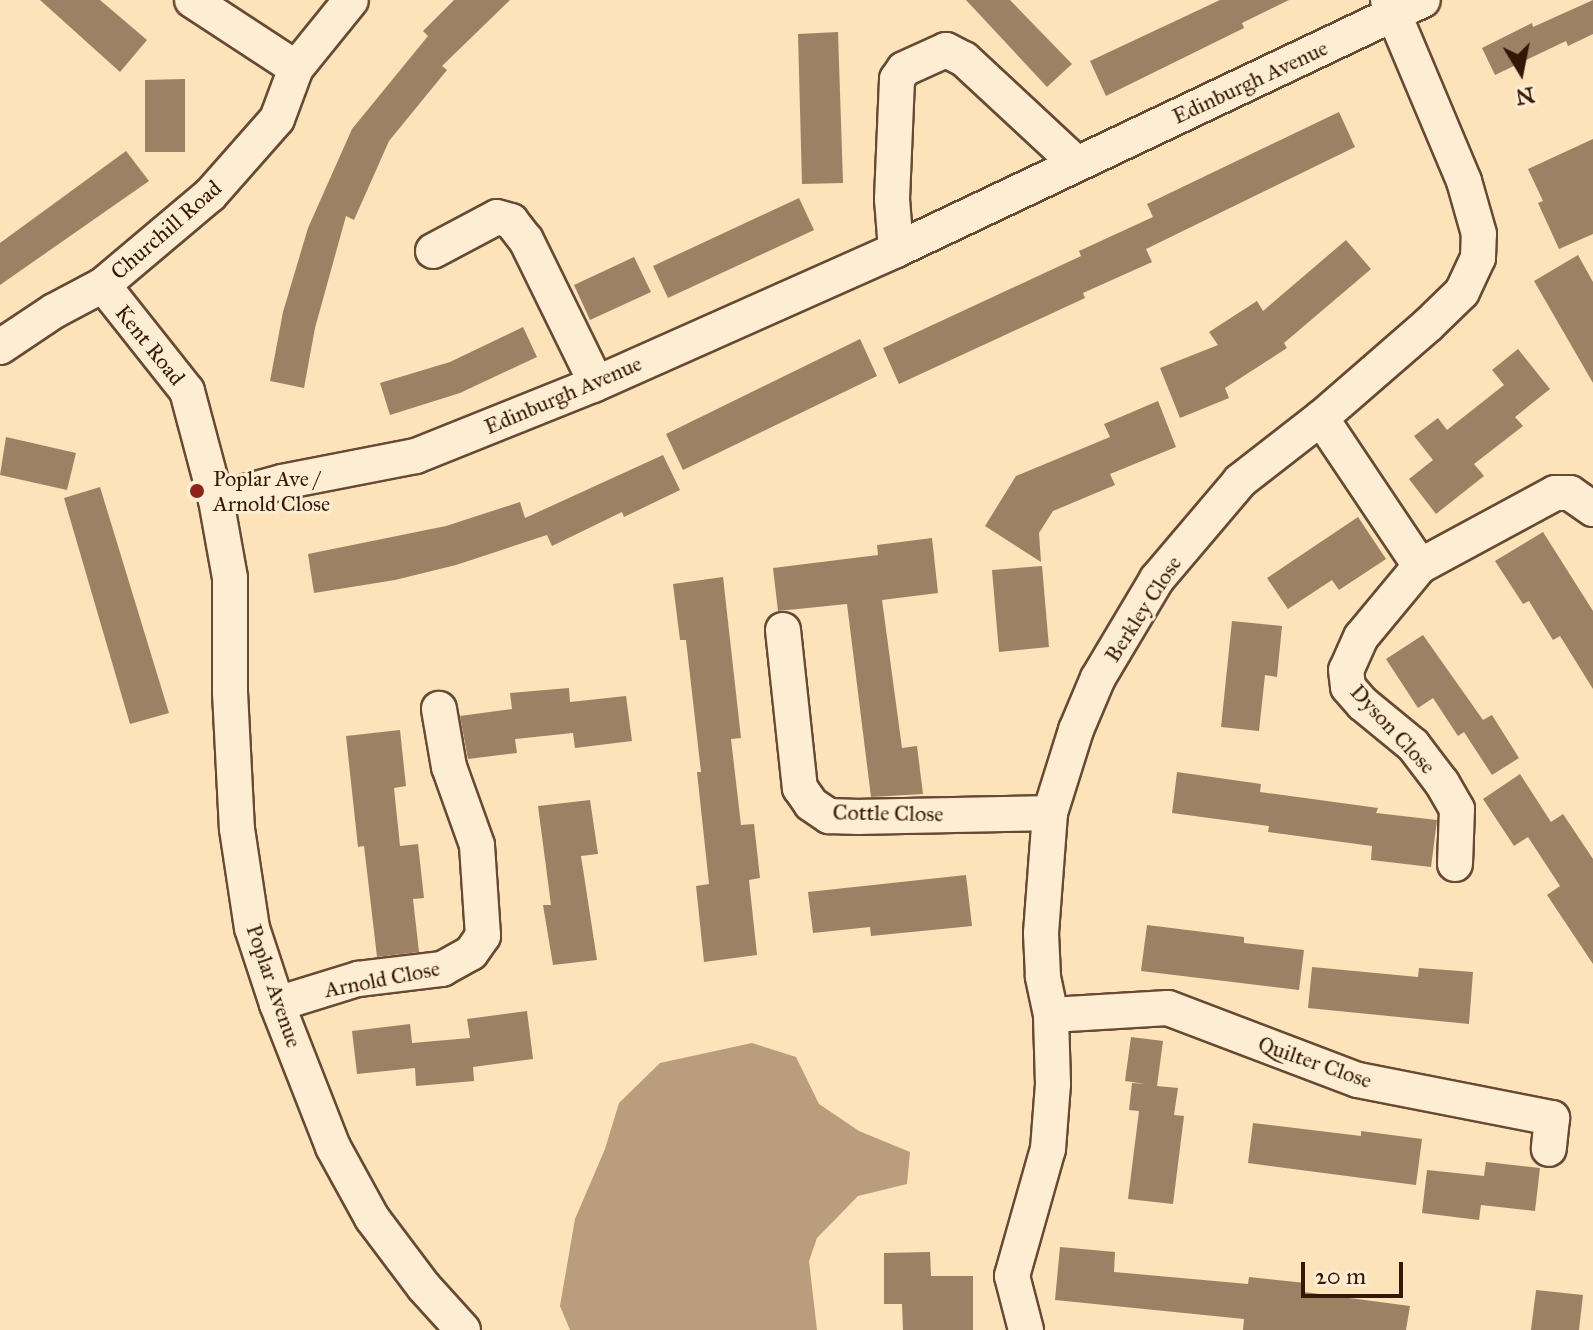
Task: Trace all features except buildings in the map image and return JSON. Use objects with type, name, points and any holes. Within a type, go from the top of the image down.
[{"type":"street","points":[[192,0],[296,68]]},
{"type":"street","name":"Churchill Road","points":[[0,347],[54,311],[103,285],[210,195],[277,119],[296,68],[351,0]]},
{"type":"street","name":"Edinburgh Avenue","points":[[216,500],[282,482],[416,456],[596,383],[896,250],[1401,5]]},
{"type":"street","name":"Berkley Close","points":[[1026,1330],[1012,1276],[1048,1149],[1053,1084],[1051,1015],[1043,976],[1041,933],[1050,813],[1076,730],[1098,678],[1157,579],[1240,481],[1321,418],[1462,292],[1478,258],[1479,234],[1464,181],[1401,5]]},
{"type":"street","points":[[896,250],[892,199],[897,79],[904,69],[946,50],[964,59],[1077,164]]},
{"type":"street","points":[[433,251],[497,217],[511,221],[526,240],[596,383]]},
{"type":"street","name":"Kent Road","points":[[103,285],[187,391],[216,500]]},
{"type":"street","points":[[1321,418],[1420,566]]},
{"type":"street","name":"Dyson Close","points":[[1455,864],[1457,809],[1413,745],[1363,704],[1348,687],[1346,670],[1361,637],[1420,566],[1555,493],[1570,493],[1593,509]]},
{"type":"street","name":"Poplar Avenue","points":[[216,500],[230,578],[230,692],[237,829],[252,928],[277,1004],[333,1147],[372,1218],[424,1287],[463,1330]]},
{"type":"street","name":"Cottle Close","points":[[783,630],[800,788],[811,804],[829,816],[1050,813]]},
{"type":"street","name":"Arnold Close","points":[[277,1004],[358,979],[442,969],[471,953],[483,936],[477,845],[449,767],[439,709]]},
{"type":"street","name":"Quilter Close","points":[[1051,1015],[1168,1008],[1358,1080],[1552,1118],[1549,1149]]},
{"type":"shaded area","points":[[752,1043],[796,1057],[819,1104],[859,1131],[910,1152],[907,1184],[858,1196],[817,1238],[809,1261],[817,1330],[570,1330],[560,1306],[575,1219],[605,1149],[619,1103],[660,1063]]},
{"type":"place","name":"Poplar Ave / Arnold Close","points":[[197,491]]}]
